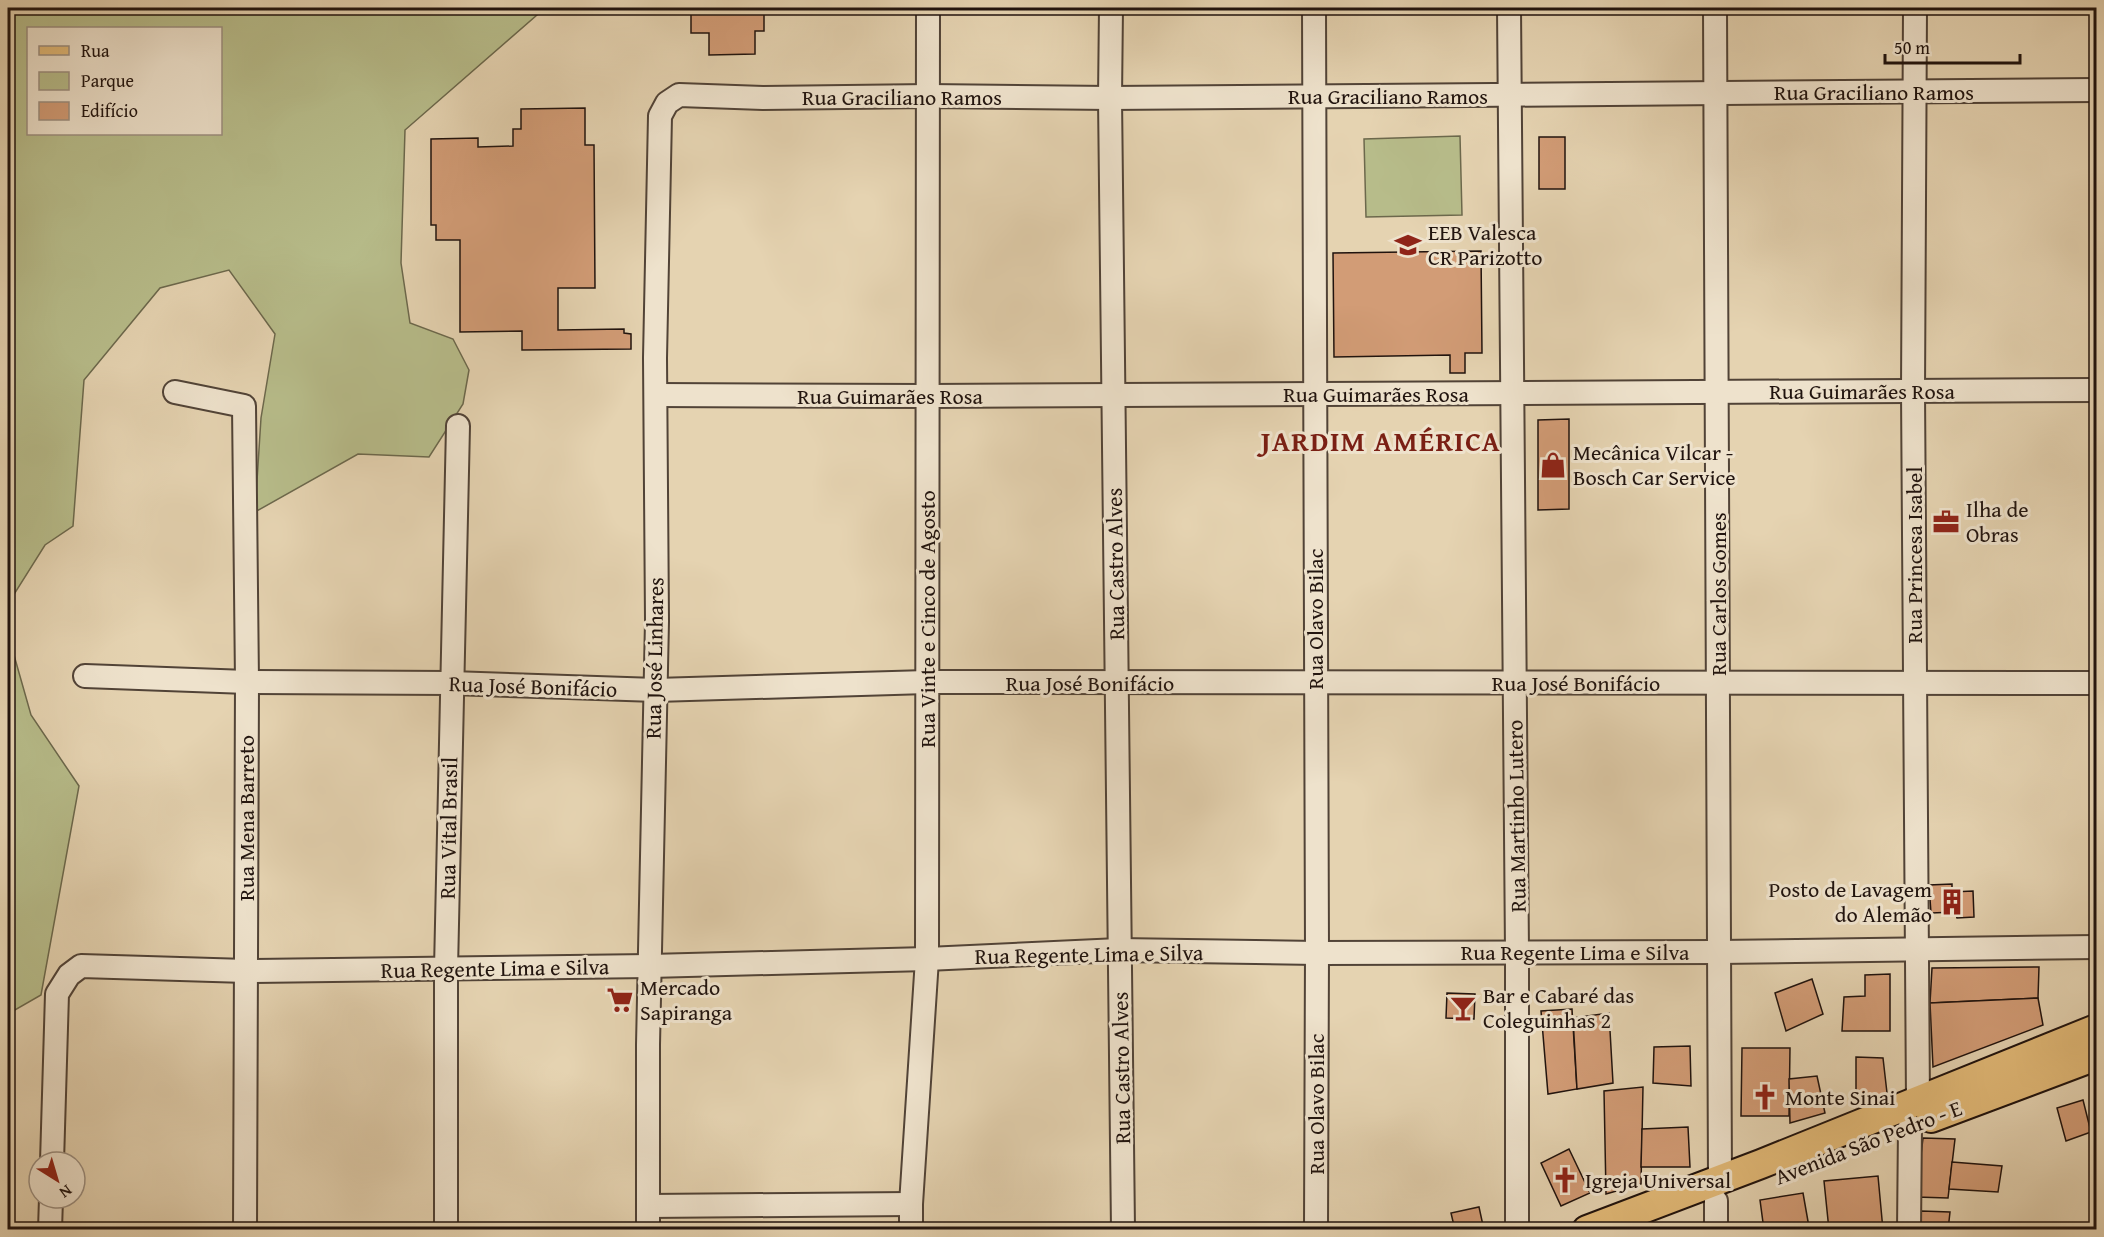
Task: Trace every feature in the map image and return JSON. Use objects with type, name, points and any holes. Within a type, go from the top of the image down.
[{"type":"main road","name":"Avenida São Pedro - E","points":[[1587,1230],[1718,1191],[1914,1114],[2097,1029]]},
{"type":"main road","name":"Avenida São Pedro - E","points":[[1914,1114],[2097,1056]]},
{"type":"main road","name":"Avenida São Pedro - E","points":[[1641,1230],[1718,1191]]},
{"type":"street","name":"Rua Vinte e Cinco de Agosto","points":[[911,1230],[927,959],[928,8]]},
{"type":"street","name":"Rua Castro Alves","points":[[1111,8],[1110,98],[1123,1230]]},
{"type":"street","name":"Rua Olavo Bilac","points":[[1314,8],[1316,1230]]},
{"type":"street","name":"Rua Martinho Lutero","points":[[1509,8],[1517,952],[1517,1230]]},
{"type":"street","name":"Rua Carlos Gomes","points":[[1715,8],[1719,952],[1716,1230]]},
{"type":"street","name":"Rua Princesa Isabel","points":[[1909,1230],[1918,949],[1913,391],[1915,8]]},
{"type":"street","name":"Rua Graciliano Ramos","points":[[679,95],[763,98],[929,96],[1110,98],[2097,90]]},
{"type":"street","name":"Rua José Linhares","points":[[648,1230],[653,761],[656,690],[656,395],[660,116],[667,103],[679,95]]},
{"type":"street","name":"Rua Guimarães Rosa","points":[[656,395],[928,396],[2097,390]]},
{"type":"street","name":"Rua Mena Barreto","points":[[175,392],[244,406],[247,682],[245,1230]]},
{"type":"street","name":"Rua Vital Brasil","points":[[446,1230],[446,969],[458,426]]},
{"type":"street","name":"Rua José Bonifácio","points":[[84,676],[247,682],[451,683],[656,690],[927,682],[2097,683]]},
{"type":"street","name":"Rua Regente Lima e Silva","points":[[52,1150],[57,994],[69,975],[81,966],[246,971],[650,966],[927,959],[1119,950],[1719,952],[2097,947]]},
{"type":"street","points":[[648,1206],[911,1204]]},
{"type":"street","points":[[50,1230],[51,1210]]},
{"type":"green space","points":[[8,8],[404,8],[411,13],[416,8],[545,8],[405,130],[401,263],[410,323],[453,339],[469,370],[463,404],[429,457],[358,454],[255,512],[261,418],[275,334],[229,270],[160,288],[84,380],[73,526],[45,545],[8,604]]},
{"type":"green space","points":[[1460,136],[1462,215],[1366,217],[1364,139]]},
{"type":"green space","points":[[8,634],[31,715],[79,786],[41,995],[8,1014]]},
{"type":"building","points":[[691,8],[764,8],[764,31],[755,31],[755,54],[709,55],[709,33],[691,33]]},
{"type":"building","points":[[585,108],[585,145],[594,145],[595,288],[558,288],[558,330],[624,329],[624,333],[631,334],[631,349],[522,350],[522,331],[460,332],[460,240],[436,240],[436,225],[431,225],[431,139],[478,138],[478,147],[513,146],[513,129],[521,129],[521,109]]},
{"type":"building","points":[[1539,137],[1565,137],[1565,189],[1539,189]]},
{"type":"building","points":[[1481,251],[1482,353],[1465,353],[1465,373],[1450,373],[1450,355],[1334,357],[1333,253]]},
{"type":"building","name":"Mecânica Vilcar - Bosch Car Service","points":[[1569,419],[1569,509],[1538,510],[1538,420]]},
{"type":"building","name":"Posto de Lavagem do Alemão","points":[[1952,884],[1952,892],[1973,891],[1974,917],[1957,918],[1955,912],[1931,913],[1929,885]]},
{"type":"building","points":[[2039,967],[2038,998],[1930,1003],[1932,968]]},
{"type":"building","points":[[1890,974],[1890,1031],[1842,1031],[1844,997],[1865,996],[1865,975]]},
{"type":"building","points":[[1812,979],[1823,1014],[1786,1031],[1775,993]]},
{"type":"building","points":[[1447,993],[1475,994],[1474,1019],[1446,1018]]},
{"type":"building","points":[[2038,998],[2043,1025],[1933,1067],[1930,1003]]},
{"type":"building","points":[[1572,1009],[1577,1089],[1548,1094],[1541,1011]]},
{"type":"building","points":[[1609,1013],[1613,1083],[1577,1089],[1573,1018]]},
{"type":"building","points":[[1690,1046],[1691,1086],[1653,1083],[1654,1047]]},
{"type":"building","name":"Monte Sinai","points":[[1742,1048],[1790,1048],[1789,1116],[1741,1116]]},
{"type":"building","points":[[1856,1057],[1883,1058],[1887,1093],[1856,1107]]},
{"type":"building","points":[[1817,1076],[1825,1113],[1790,1123],[1789,1079]]},
{"type":"building","points":[[1643,1087],[1641,1184],[1606,1194],[1604,1091]]},
{"type":"building","points":[[2083,1100],[2091,1132],[2066,1141],[2057,1108]]},
{"type":"building","points":[[1688,1127],[1690,1167],[1641,1167],[1642,1129]]},
{"type":"building","points":[[1923,1138],[1955,1139],[1948,1198],[1916,1197]]},
{"type":"building","points":[[1569,1149],[1590,1193],[1561,1206],[1541,1163]]},
{"type":"building","points":[[1952,1162],[2002,1166],[1998,1192],[1949,1189]]},
{"type":"building","points":[[1878,1176],[1883,1230],[1829,1230],[1824,1181]]},
{"type":"building","points":[[1803,1193],[1809,1227],[1764,1230],[1760,1200]]},
{"type":"building","points":[[1479,1207],[1484,1230],[1455,1230],[1451,1213]]},
{"type":"building","points":[[1921,1211],[1950,1212],[1948,1230],[1920,1230]]},
{"type":"place","name":"EEB Valesca CR Parizotto","points":[[1408,245]]},
{"type":"place","name":"Mecânica Vilcar - Bosch Car Service","points":[[1553,465]]},
{"type":"place","name":"Ilha de Obras","points":[[1946,522]]},
{"type":"place","name":"Posto de Lavagem do Alemão","points":[[1952,902]]},
{"type":"place","name":"Mercado Sapiranga","points":[[620,1000]]},
{"type":"place","name":"Bar e Cabaré das Coleguinhas 2","points":[[1463,1008]]},
{"type":"place","name":"Monte Sinai","points":[[1765,1097]]},
{"type":"place","name":"Igreja Universal","points":[[1565,1180]]},
{"type":"district","name":"JARDIM AMÉRICA","points":[[1381,441]]}]
